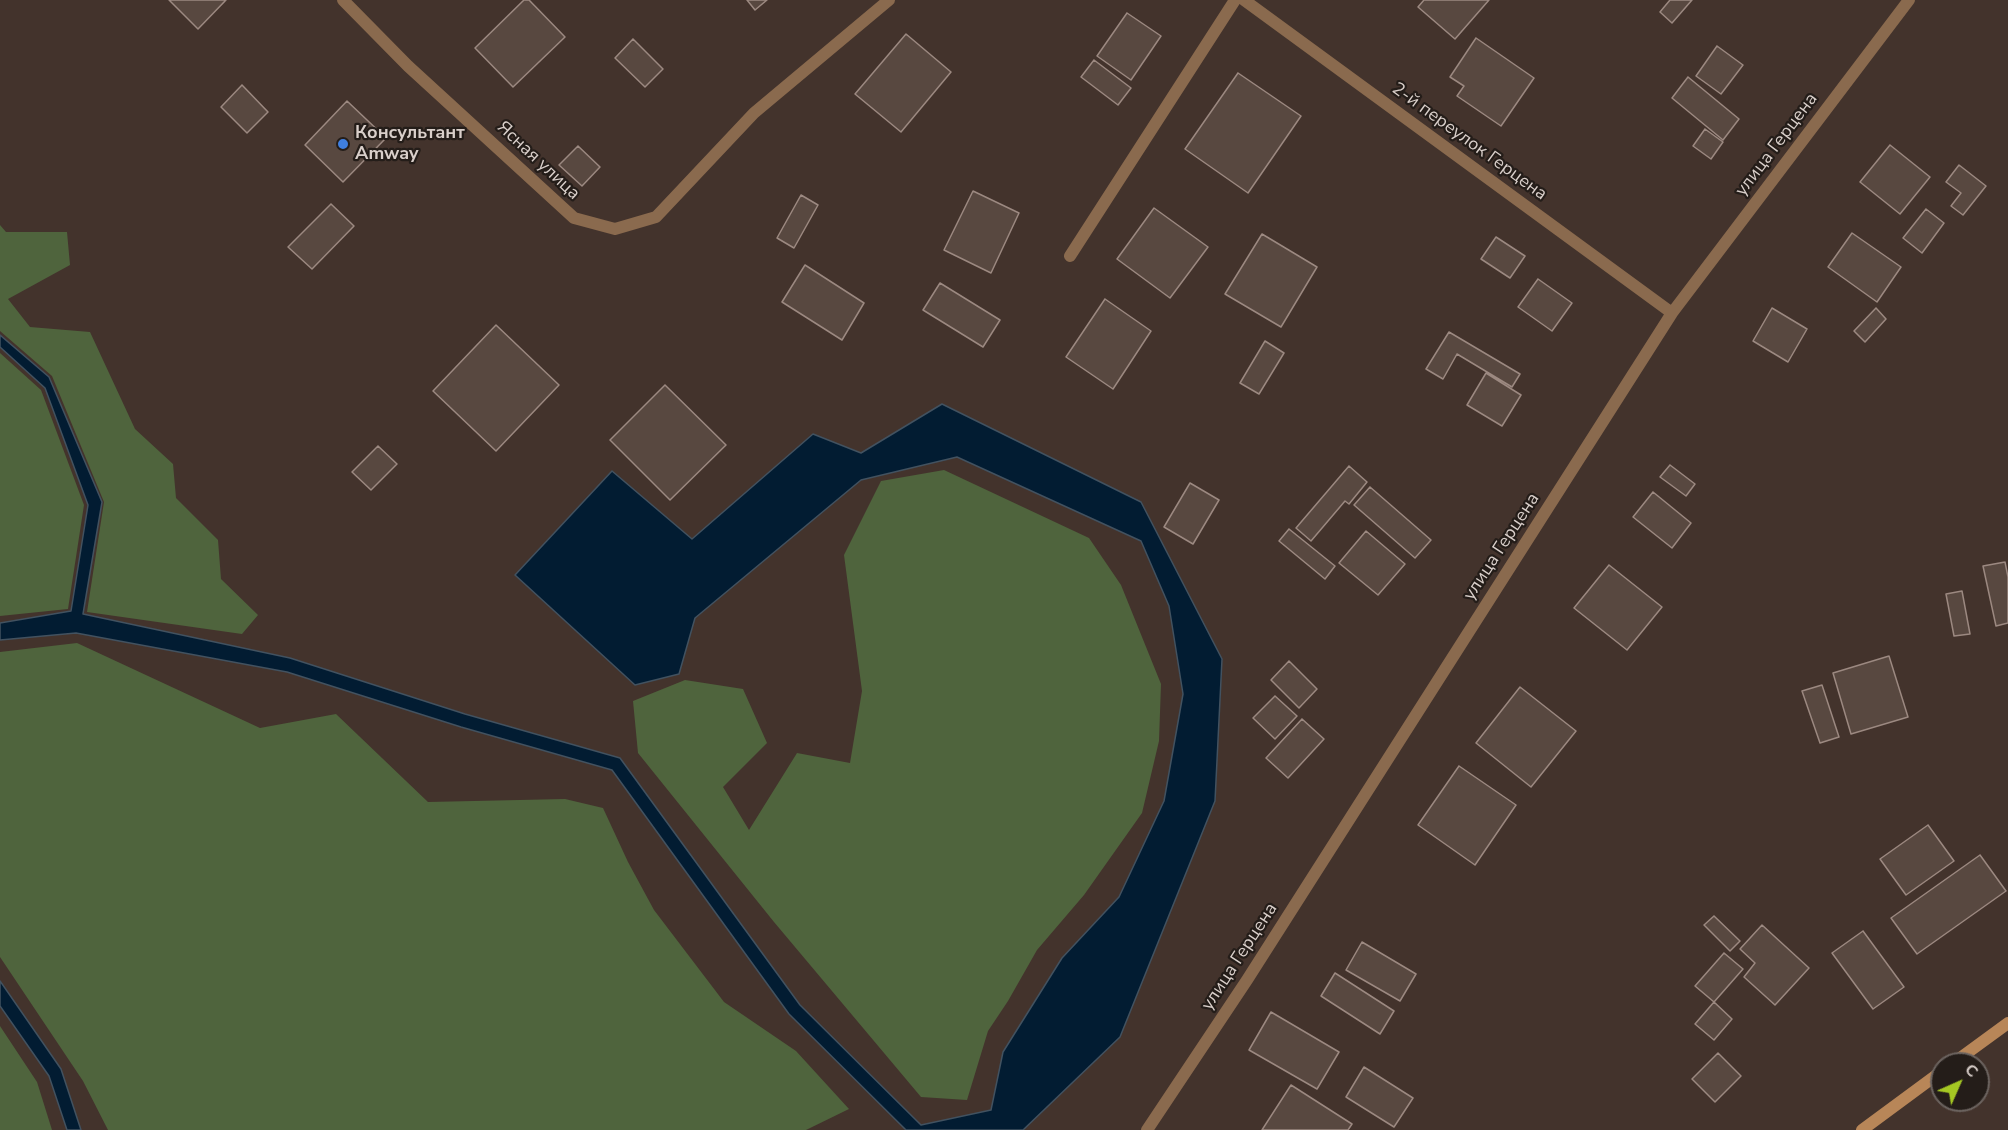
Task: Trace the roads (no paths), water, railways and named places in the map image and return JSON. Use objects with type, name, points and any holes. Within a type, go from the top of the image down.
[{"type":"main road","points":[[1968,1052],[2008,1023]]},
{"type":"main road","points":[[1862,1130],[1930,1080]]},
{"type":"street","name":"Ясная улица","points":[[343,0],[408,66],[574,218],[615,229],[656,217],[754,113],[890,0]]},
{"type":"street","points":[[1070,256],[1235,0]]},
{"type":"street","name":"2-й переулок Герцена","points":[[1244,0],[1672,313]]},
{"type":"street","name":"улица Герцена","points":[[1147,1130],[1247,980],[1672,313],[1910,0]]},
{"type":"water","points":[[0,335],[49,377],[102,502],[83,614],[290,658],[465,714],[620,758],[800,1005],[921,1125],[991,1110],[1003,1052],[1062,958],[1119,897],[1164,801],[1183,694],[1169,606],[1141,541],[957,457],[861,480],[695,618],[679,674],[635,685],[515,575],[612,471],[692,539],[813,434],[861,453],[942,404],[1141,502],[1222,659],[1215,801],[1120,1037],[1023,1130],[906,1130],[789,1014],[612,770],[461,727],[287,672],[76,633],[0,640],[0,623],[71,611],[88,505],[45,388],[0,347]]},
{"type":"water","points":[[0,981],[61,1069],[81,1130],[67,1130],[49,1076],[0,1006]]},
{"type":"place","name":"Консультант Amway","points":[[343,144]]}]
